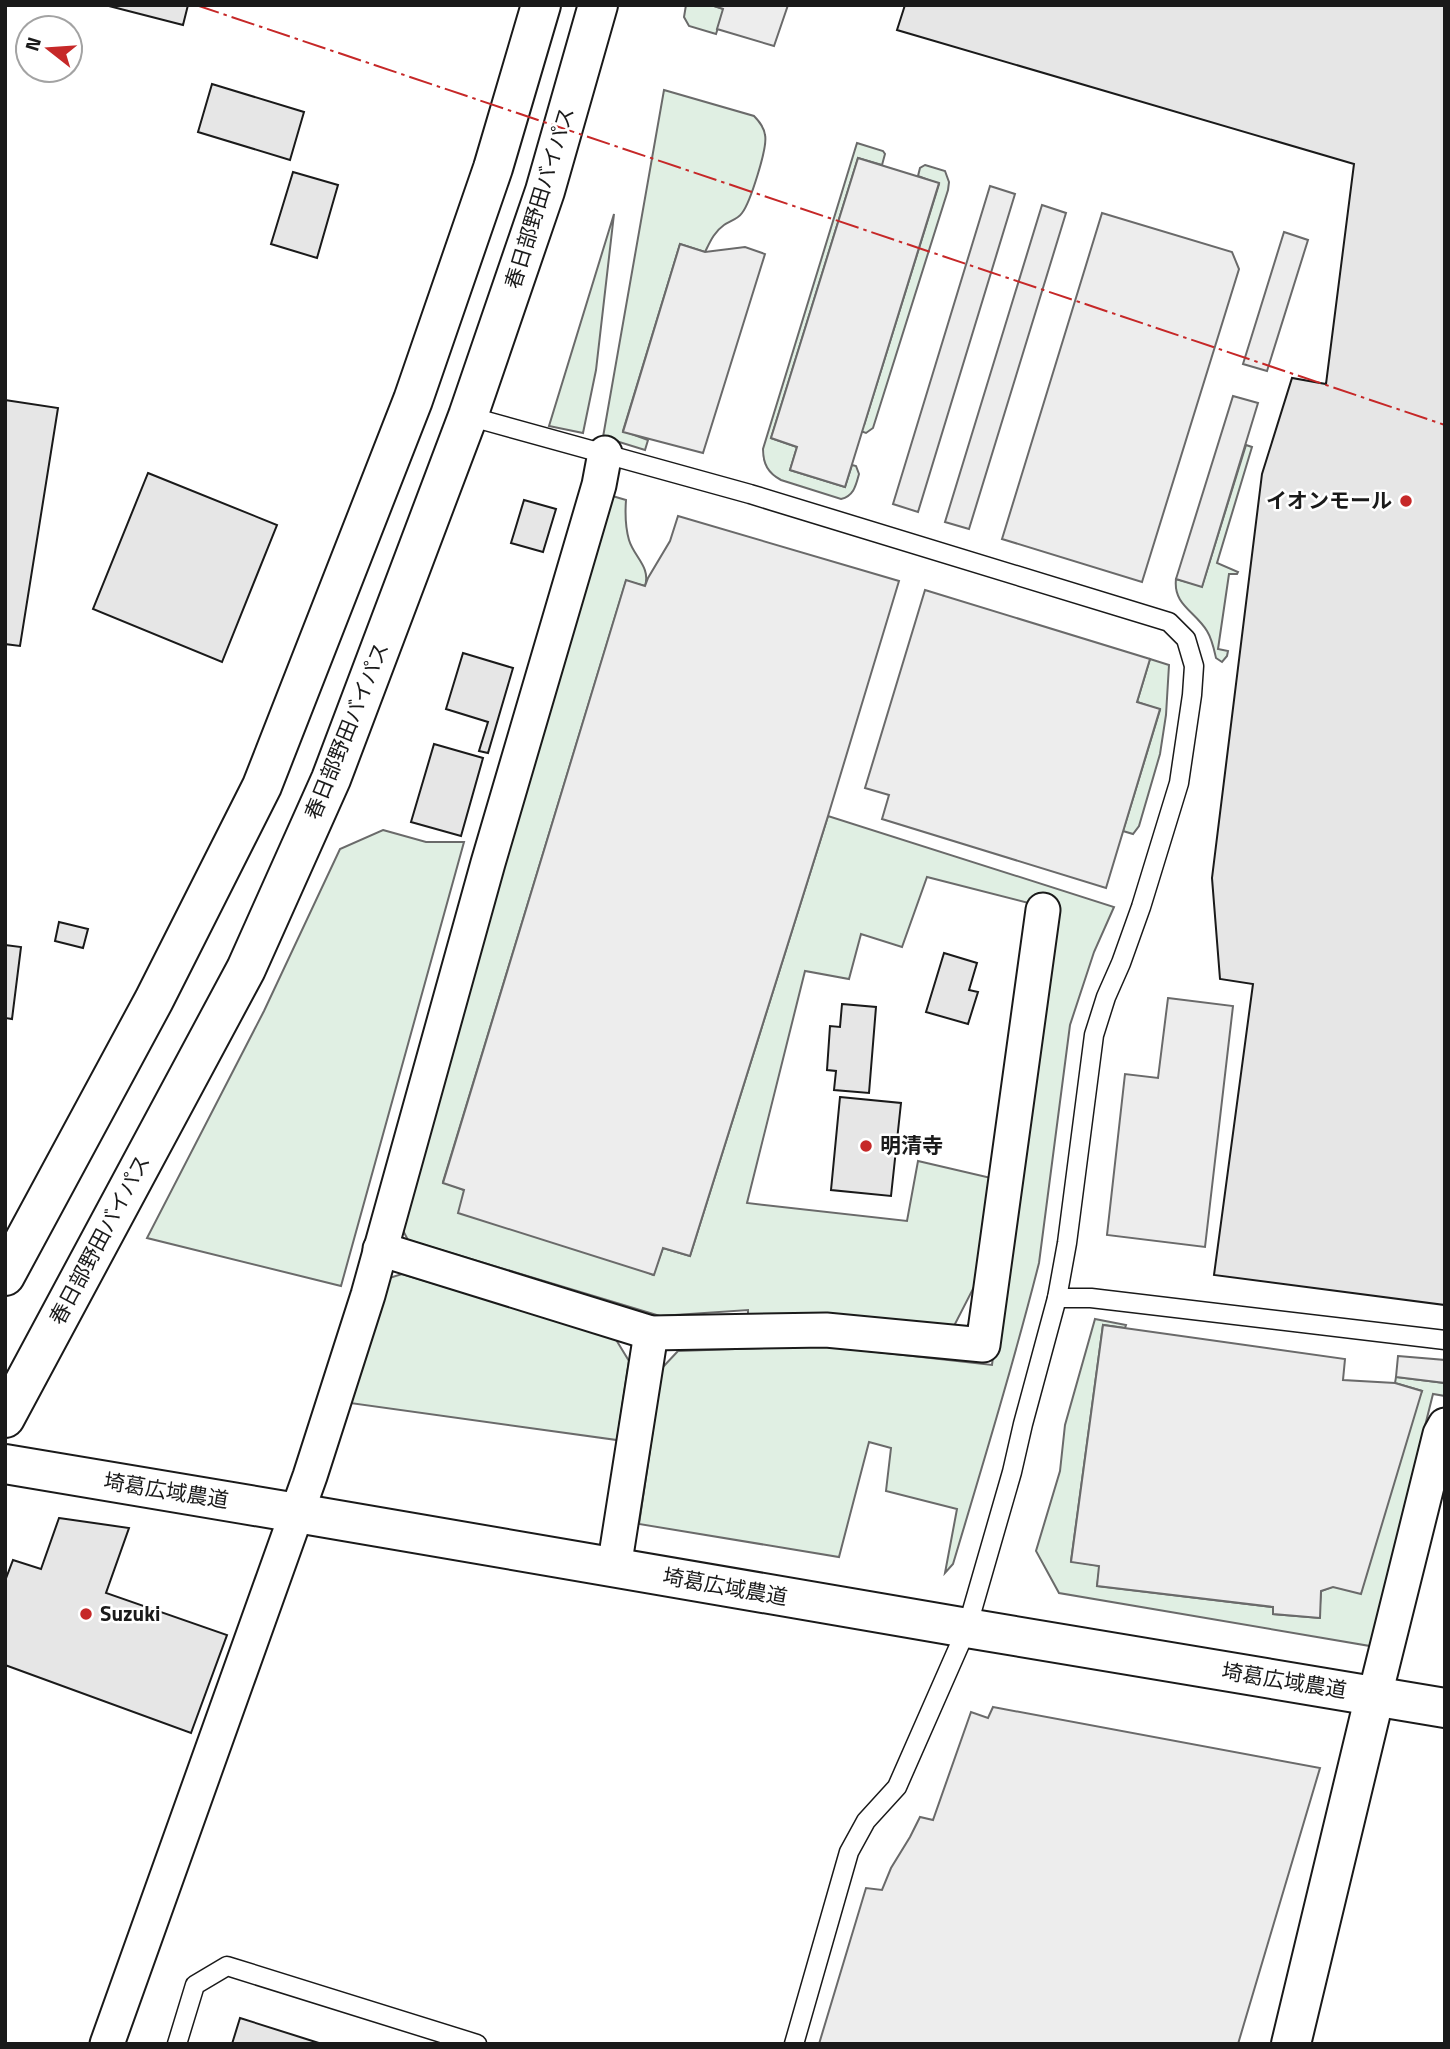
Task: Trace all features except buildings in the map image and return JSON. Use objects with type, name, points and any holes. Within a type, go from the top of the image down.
[{"type":"main road","points":[[5,1276],[154,1000],[262,786],[413,400],[493,168],[541,5]]},
{"type":"main road","name":"春日部野田バイパス","points":[[5,1418],[246,969],[331,779],[468,416],[545,191],[598,5]]},
{"type":"main road","name":"埼葛広域農道","points":[[5,1464],[1445,1708]]},
{"type":"main road","points":[[1291,2044],[1375,1695]]},
{"type":"street","points":[[107,2044],[310,1476],[364,1308],[488,863],[599,485],[605,453]]},
{"type":"street","points":[[380,1249],[652,1333],[826,1330],[983,1345],[1043,910]]},
{"type":"street","points":[[614,1568],[652,1333]]},
{"type":"street","points":[[1375,1695],[1440,1434],[1445,1425]]},
{"type":"lane","points":[[468,416],[750,494],[1169,622],[1186,639],[1194,666],[1179,783],[1141,907],[1094,1035],[1067,1243],[1057,1298],[1012,1472],[967,1628],[897,1787],[866,1821],[849,1852],[794,2044]]},
{"type":"lane","points":[[1057,1298],[1103,1299],[1445,1340]]},
{"type":"lane","points":[[177,2044],[195,1985],[227,1966],[477,2044]]},
{"type":"green space","points":[[686,5],[711,5],[724,9],[716,34],[689,26],[684,17]]},
{"type":"green space","points":[[664,90],[754,116],[764,129],[765,141],[754,187],[740,215],[718,231],[705,252],[680,244],[623,431],[648,440],[645,450],[603,437]]},
{"type":"green space","points":[[857,143],[883,151],[885,154],[882,165],[858,158],[771,438],[797,447],[790,470],[845,487],[852,465],[856,466],[859,474],[852,493],[841,499],[776,477],[767,468],[763,449]]},
{"type":"green space","points":[[925,165],[945,171],[949,182],[948,190],[873,428],[866,433],[846,426],[864,425],[939,184],[918,176],[920,168]]},
{"type":"green space","points":[[614,214],[596,370],[583,433],[549,426]]},
{"type":"green space","points":[[1246,445],[1252,447],[1217,563],[1238,572],[1229,574],[1218,649],[1228,651],[1222,662],[1216,658],[1207,631],[1181,602],[1176,579],[1202,586]]},
{"type":"green space","points":[[609,495],[626,500],[628,535],[646,573],[645,586],[626,581],[443,1182],[653,1275],[663,1248],[690,1256],[828,816],[1114,907],[1094,952],[1070,1025],[1039,1263],[953,1564],[945,1573],[957,1509],[886,1491],[891,1448],[869,1442],[839,1557],[639,1524],[662,1368],[678,1351],[823,1346],[992,1365],[1052,909],[927,877],[902,947],[861,934],[849,979],[805,971],[747,1203],[907,1221],[918,1161],[991,1178],[974,1287],[954,1326],[877,1318],[748,1315],[748,1310],[660,1316],[408,1240],[400,1225]]},
{"type":"green space","points":[[1150,659],[1169,665],[1166,715],[1160,754],[1139,826],[1133,834],[1123,831],[1160,710],[1137,702]]},
{"type":"green space","points":[[383,830],[426,842],[464,842],[341,1286],[147,1238],[264,1011],[340,849]]},
{"type":"green space","points":[[402,1274],[615,1338],[629,1361],[617,1440],[350,1403],[386,1279]]},
{"type":"green space","points":[[1095,1319],[1126,1325],[1125,1328],[1103,1325],[1071,1561],[1100,1566],[1097,1586],[1273,1607],[1273,1614],[1319,1618],[1321,1591],[1332,1587],[1422,1391],[1395,1383],[1396,1377],[1445,1383],[1445,1396],[1433,1394],[1370,1646],[1059,1593],[1036,1551],[1060,1471],[1065,1425]]},
{"type":"shaded area","points":[[711,5],[788,5],[774,46],[717,29],[723,9]]},
{"type":"shaded area","points":[[858,158],[939,183],[845,487],[790,470],[797,447],[771,438]]},
{"type":"shaded area","points":[[990,186],[1015,194],[918,512],[893,504]]},
{"type":"shaded area","points":[[1042,205],[1066,213],[969,529],[945,522]]},
{"type":"shaded area","points":[[1102,213],[1232,252],[1239,269],[1142,582],[1002,539]]},
{"type":"shaded area","points":[[1284,232],[1308,240],[1267,371],[1243,364]]},
{"type":"shaded area","points":[[680,244],[705,252],[745,247],[765,254],[703,453],[623,432]]},
{"type":"shaded area","points":[[1233,396],[1258,403],[1202,587],[1176,579]]},
{"type":"shaded area","points":[[678,516],[899,581],[690,1256],[663,1248],[654,1275],[458,1213],[464,1190],[443,1183],[626,580],[645,586],[670,541]]},
{"type":"shaded area","points":[[925,590],[1150,659],[1137,702],[1160,709],[1106,888],[882,819],[889,795],[865,788]]},
{"type":"shaded area","points":[[1168,998],[1233,1006],[1205,1247],[1107,1235],[1125,1074],[1158,1078]]},
{"type":"shaded area","points":[[1103,1325],[1345,1359],[1343,1380],[1395,1383],[1422,1391],[1361,1594],[1333,1587],[1321,1591],[1320,1618],[1273,1614],[1273,1607],[1097,1586],[1099,1566],[1071,1562]]},
{"type":"shaded area","points":[[1398,1356],[1445,1360],[1445,1383],[1396,1377]]},
{"type":"shaded area","points":[[993,1707],[1320,1768],[1238,2044],[819,2044],[866,1888],[882,1890],[891,1868],[920,1817],[933,1820],[971,1712],[988,1718]]},
{"type":"power","points":[[196,5],[1445,425]]},
{"type":"place","name":"イオンモール","points":[[1406,501]]},
{"type":"place","name":"明清寺","points":[[866,1146]]},
{"type":"place","name":"Suzuki","points":[[86,1614]]}]
